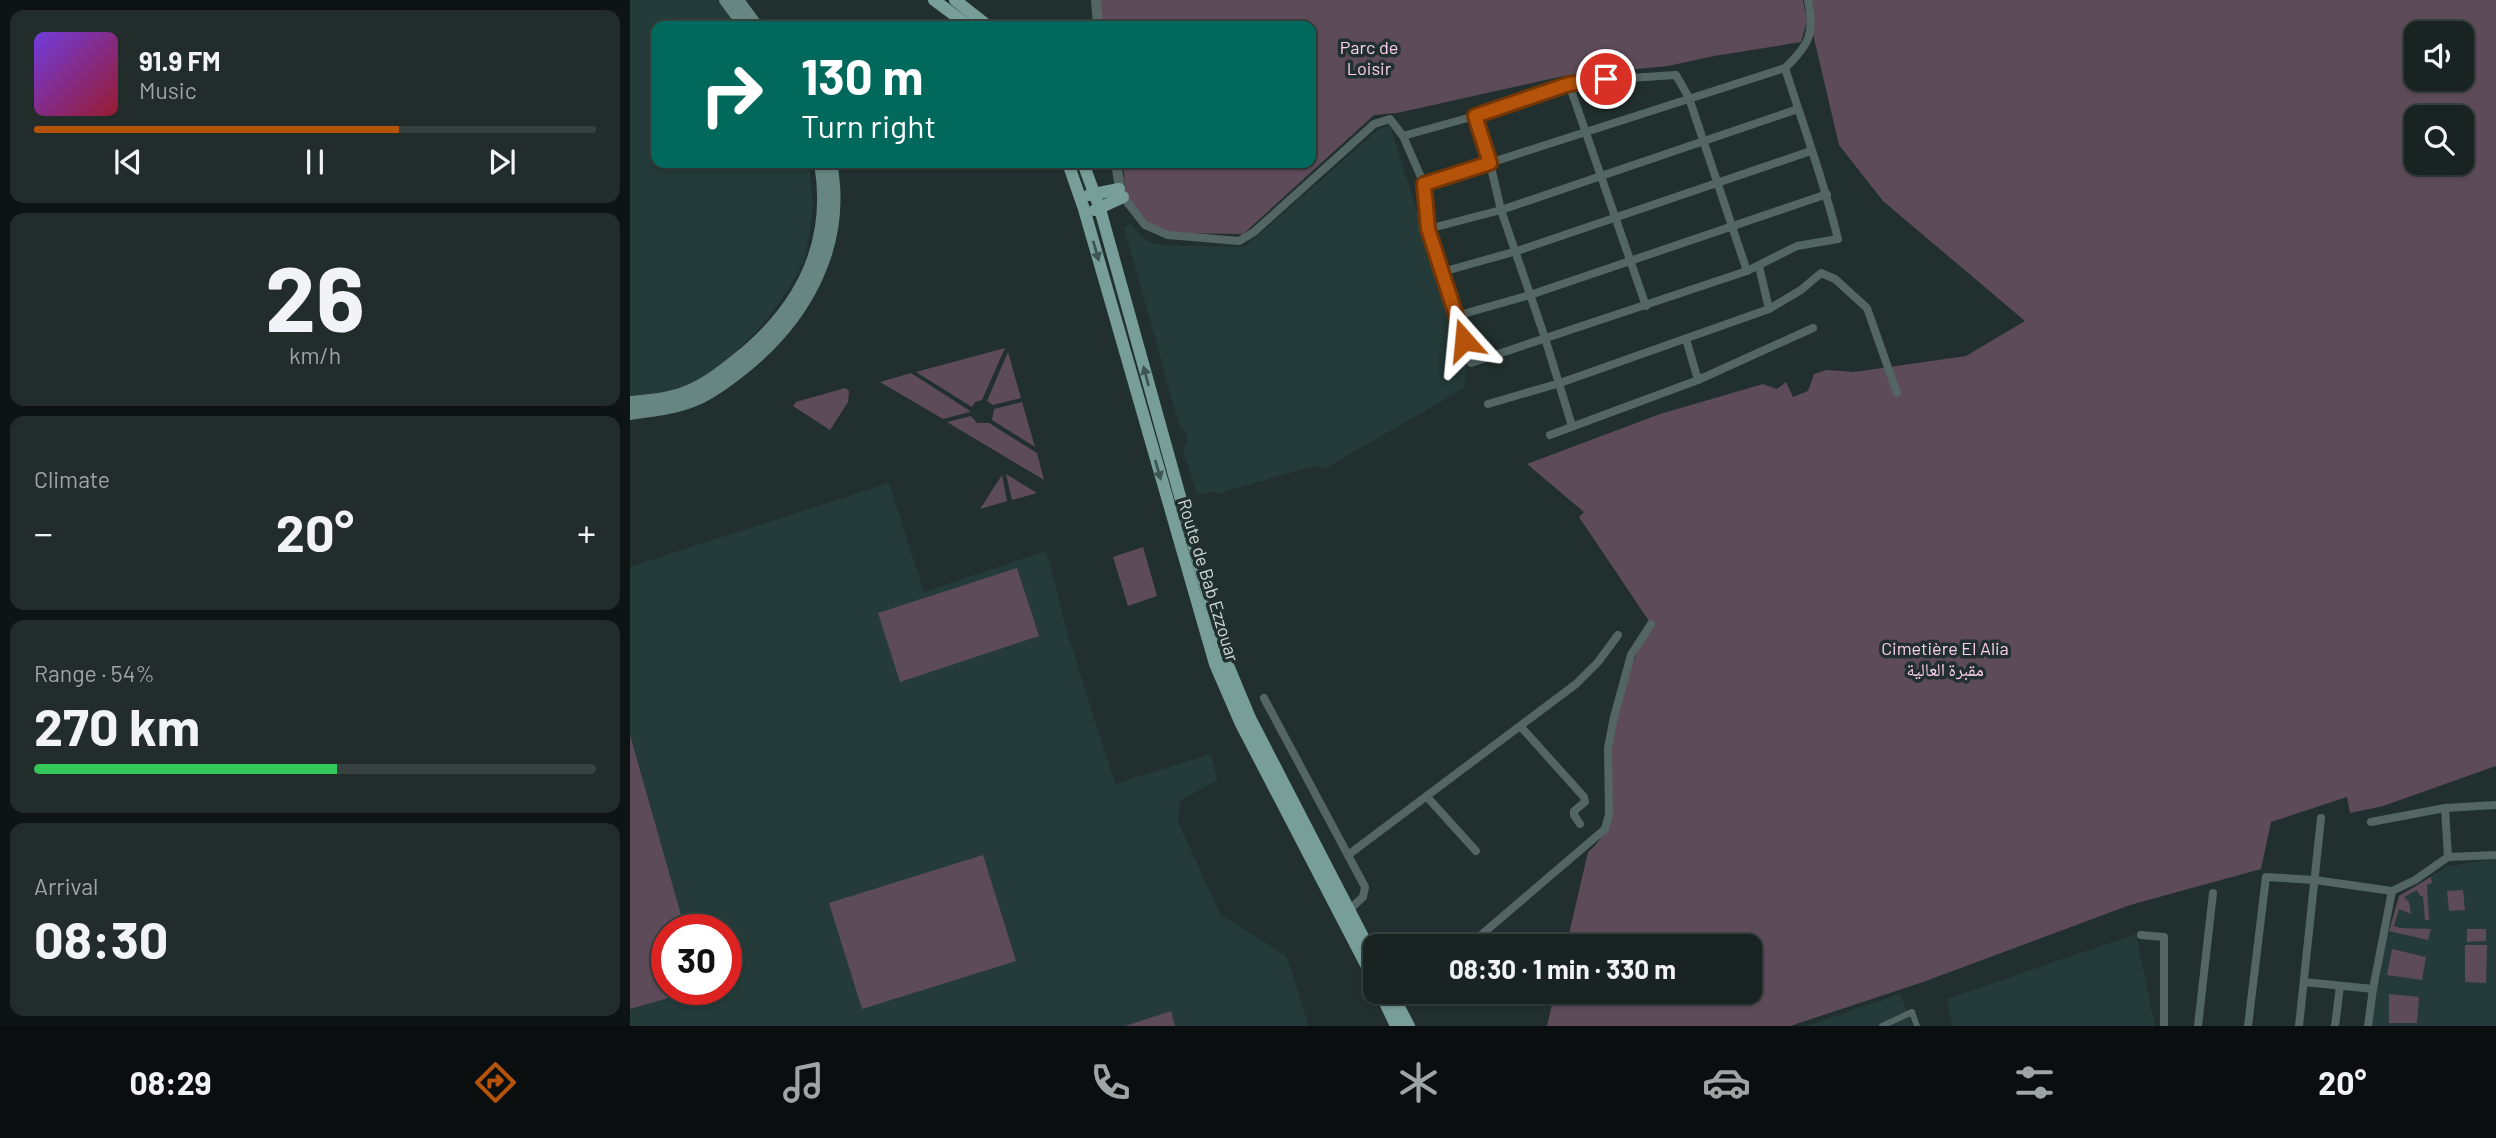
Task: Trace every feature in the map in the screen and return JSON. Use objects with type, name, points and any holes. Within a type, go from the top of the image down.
[{"type":"main road","points":[[725,0],[740,21]]},
{"type":"main road","points":[[738,0],[753,21]]},
{"type":"main road","points":[[934,0],[962,21]]},
{"type":"main road","points":[[955,0],[982,21]]},
{"type":"main road","points":[[630,402],[680,394],[703,384],[750,349],[787,311],[801,288],[820,239],[824,193],[821,168]]},
{"type":"main road","points":[[630,414],[682,405],[706,395],[757,358],[795,317],[811,292],[830,244],[835,205],[831,168]]},
{"type":"main road","name":"Route de Bab Ezzouar","points":[[1070,168],[1083,205],[1215,664],[1246,734],[1363,959]]},
{"type":"main road","name":"Route de Bab Ezzouar","points":[[1085,168],[1100,209],[1225,657],[1250,718],[1363,937]]},
{"type":"main road","points":[[1095,192],[1121,193],[1100,209],[1083,205],[1095,192]]},
{"type":"main road","points":[[1392,1004],[1396,1026]]},
{"type":"main road","points":[[1394,1004],[1409,1026]]},
{"type":"street","points":[[1096,0],[1098,21]]},
{"type":"street","points":[[1424,184],[1785,68],[1805,50],[1812,17],[1808,0]]},
{"type":"street","points":[[1117,168],[1121,193],[1137,218],[1158,233],[1239,241],[1254,232],[1374,124],[1390,119],[1403,136],[1424,184],[1428,229],[1471,363],[1747,271],[1797,246],[1838,239],[1827,194],[1785,68]]},
{"type":"street","points":[[1403,136],[1475,116],[1569,84],[1676,75],[1689,97],[1747,271]]},
{"type":"street","points":[[1569,84],[1646,306]]},
{"type":"street","points":[[1428,229],[1501,210],[1798,110]]},
{"type":"street","points":[[1475,116],[1501,210],[1517,251],[1572,426]]},
{"type":"street","points":[[1442,272],[1517,251],[1811,151]]},
{"type":"street","points":[[1456,316],[1530,295],[1827,194]]},
{"type":"street","points":[[1759,265],[1769,309]]},
{"type":"street","points":[[1488,404],[1560,383],[1769,309],[1801,290],[1821,273],[1835,279],[1867,307],[1897,393]]},
{"type":"street","points":[[1550,435],[1698,380],[1813,328]]},
{"type":"street","points":[[1686,339],[1698,380]]},
{"type":"street","points":[[1482,934],[1605,829],[1609,814],[1608,748],[1614,717],[1631,654],[1651,624]]},
{"type":"street","points":[[1348,855],[1576,684],[1598,662],[1618,635]]},
{"type":"street","points":[[1264,698],[1365,892],[1349,910]]},
{"type":"street","points":[[1521,727],[1584,797],[1585,802],[1574,811],[1580,824]]},
{"type":"street","points":[[1427,797],[1476,851]]},
{"type":"street","points":[[2371,822],[2445,808],[2496,805]]},
{"type":"street","points":[[2445,808],[2448,858]]},
{"type":"street","points":[[2299,1026],[2320,818]]},
{"type":"street","points":[[2248,1026],[2266,877],[2315,880],[2392,891],[2415,880],[2448,858],[2496,855]]},
{"type":"street","points":[[2368,1026],[2392,891]]},
{"type":"street","points":[[2198,1026],[2213,892]]},
{"type":"street","points":[[2141,935],[2164,937],[2164,1026]]},
{"type":"street","points":[[2304,982],[2373,989]]},
{"type":"street","points":[[2335,1026],[2340,986]]},
{"type":"street","points":[[1882,1026],[1912,1013],[1917,1026]]},
{"type":"shaded area","points":[[630,0],[718,0],[733,21],[651,21],[651,168],[809,168],[813,205],[804,261],[788,290],[765,322],[720,367],[695,383],[669,393],[630,397]]},
{"type":"shaded area","points":[[1390,126],[1457,344],[1461,345],[1470,365],[1467,367],[1464,388],[1326,468],[1313,466],[1217,494],[1215,491],[1197,495],[1183,449],[1188,439],[1179,425],[1124,227],[1131,224],[1142,237],[1161,245],[1246,246],[1379,129]]},
{"type":"shaded area","points":[[889,483],[924,592],[1046,551],[1069,638],[1115,784],[1211,754],[1217,780],[1180,801],[1178,821],[1220,914],[1287,957],[1309,1026],[630,1026],[630,567]]},
{"type":"shaded area","points":[[2496,859],[2496,1026],[2370,1026],[2376,984],[2380,981],[2383,951],[2399,896],[2448,866]]},
{"type":"shaded area","points":[[2136,934],[2155,1026],[1952,1026],[1947,999]]},
{"type":"shaded area","points":[[1900,994],[1913,1026],[1807,1026]]},
{"type":"green space","name":"Parc de Loisir","points":[[1100,0],[1803,0],[1807,21],[1801,42],[1668,66],[1563,76],[1397,113],[1374,115],[1316,168],[1316,21],[1102,21]]},
{"type":"green space","name":"Cimetière El Alia مقبرة العالية","points":[[1805,0],[2496,0],[2496,766],[2383,806],[2350,813],[2347,797],[2271,822],[2261,869],[2130,905],[1923,982],[1790,1026],[1547,1026],[1552,1004],[1762,1004],[1762,934],[1569,934],[1588,852],[1600,840],[1607,827],[1610,812],[1611,736],[1632,664],[1651,624],[1579,517],[1584,512],[1527,464],[1660,414],[1763,384],[1777,389],[1786,382],[1793,397],[1808,391],[1814,374],[1827,370],[1854,372],[1966,356],[2025,321],[1883,201],[1839,145]]},
{"type":"green space","name":"Parc de Loisir","points":[[1123,168],[1316,168],[1243,234],[1170,233],[1149,227],[1126,198]]},
{"type":"green space","points":[[1005,348],[982,400],[975,402],[972,407],[916,372]]},
{"type":"green space","points":[[1008,352],[1021,398],[993,405],[987,401]]},
{"type":"green space","points":[[911,373],[970,412],[943,419],[880,382]]},
{"type":"green space","points":[[845,388],[849,391],[848,402],[830,430],[793,406],[796,402]]},
{"type":"green space","points":[[1022,402],[1035,447],[992,420],[994,409]]},
{"type":"green space","points":[[971,416],[977,423],[989,423],[1037,453],[1044,480],[947,422]]},
{"type":"green space","points":[[1006,474],[1037,493],[1012,500]]},
{"type":"green space","points":[[1002,475],[1007,501],[980,509]]},
{"type":"green space","points":[[1143,547],[1157,596],[1128,606],[1113,557]]},
{"type":"green space","points":[[1017,568],[1039,636],[900,682],[878,613]]},
{"type":"green space","points":[[630,735],[681,914],[651,914],[651,1003],[630,1009]]},
{"type":"green space","points":[[983,855],[1016,961],[862,1009],[829,903]]},
{"type":"green space","points":[[2431,877],[2432,883],[2427,885],[2429,920],[2425,920],[2423,896],[2420,896],[2417,890],[2404,897],[2409,902],[2411,914],[2399,909],[2394,926],[2431,929],[2428,940],[2389,931],[2399,896]]},
{"type":"green space","points":[[2463,890],[2465,910],[2449,911],[2447,891]]},
{"type":"green space","points":[[2467,929],[2486,929],[2486,941],[2467,942]]},
{"type":"green space","points":[[2465,945],[2487,945],[2486,983],[2465,982]]},
{"type":"green space","points":[[2392,949],[2426,957],[2422,980],[2387,975]]},
{"type":"green space","points":[[2389,994],[2419,997],[2417,1023],[2389,1023]]},
{"type":"green space","points":[[1171,1011],[1175,1026],[1125,1026]]},
{"type":"route","points":[[1464,340],[1428,229],[1424,184],[1490,163],[1475,116],[1569,84],[1606,79]]}]
